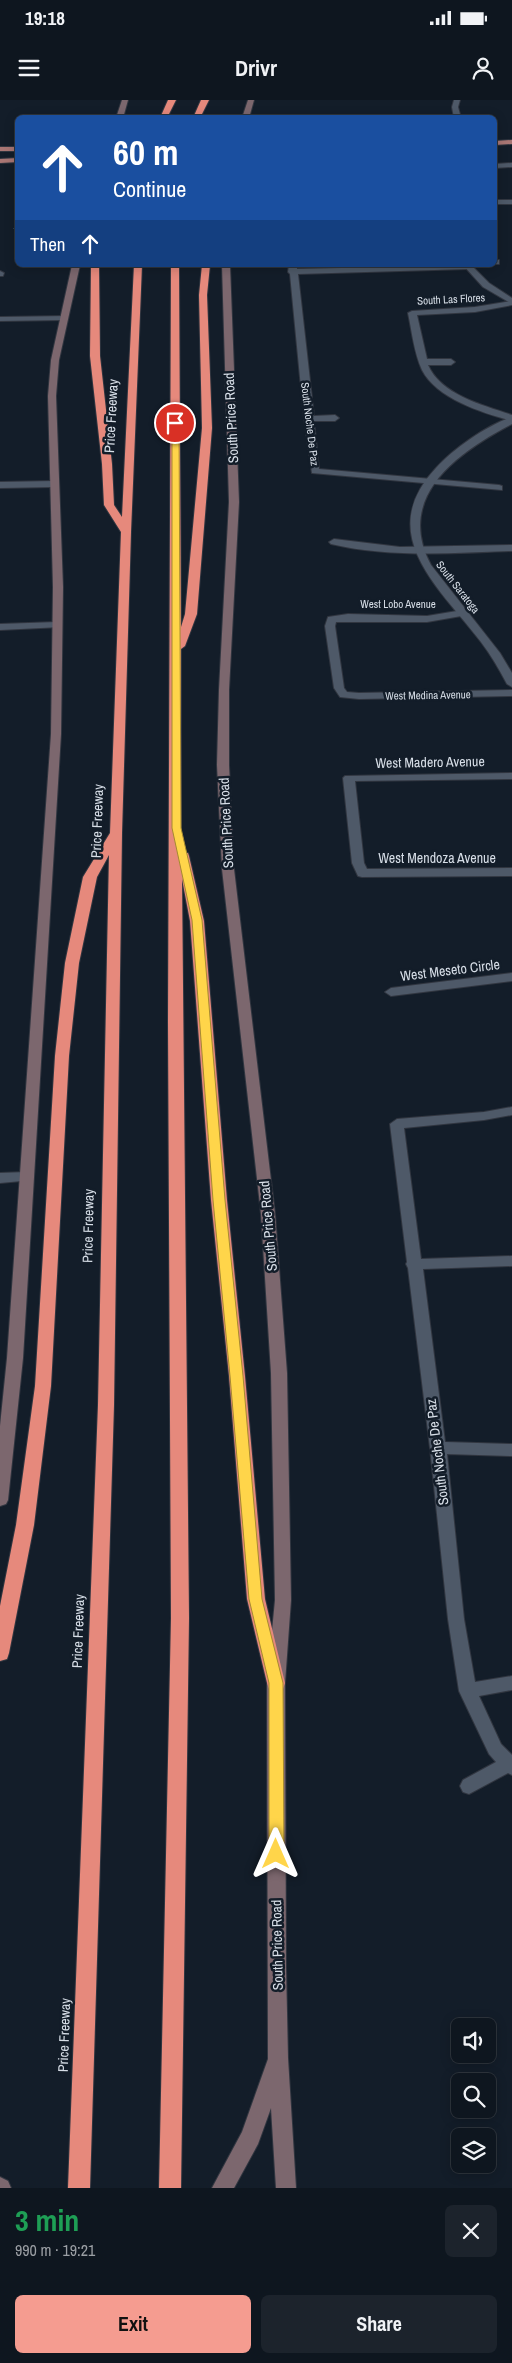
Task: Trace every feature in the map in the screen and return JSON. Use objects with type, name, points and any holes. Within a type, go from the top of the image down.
[{"type":"highway","points":[[164,115],[172,100]]},
{"type":"highway","points":[[197,115],[204,100]]},
{"type":"highway","points":[[94,267],[95,356],[110,505],[126,532]]},
{"type":"highway","name":"Price Freeway","points":[[79,2188],[106,1405],[116,832],[126,532],[138,267]]},
{"type":"highway","points":[[170,2188],[180,1628],[175,1022],[175,267]]},
{"type":"highway","points":[[176,654],[191,614],[207,428],[203,295],[206,267]]},
{"type":"highway","points":[[176,828],[197,920],[219,1200],[237,1376],[256,1599],[276,1683]]},
{"type":"highway","points":[[0,1653],[25,1525],[42,1386],[62,1056],[72,963],[90,877],[116,832]]},
{"type":"main road","points":[[120,115],[125,100]]},
{"type":"main road","points":[[247,115],[251,100]]},
{"type":"main road","points":[[497,136],[512,136]]},
{"type":"main road","points":[[497,143],[512,142]]},
{"type":"main road","points":[[0,149],[15,149]]},
{"type":"main road","points":[[0,159],[15,159]]},
{"type":"main road","points":[[0,1500],[15,1358],[50,849],[56,725],[58,587],[52,387],[64,318],[76,267]]},
{"type":"main road","name":"South Price Road","points":[[226,267],[234,502],[224,698],[223,765],[228,869],[267,1204],[279,1374],[284,1600],[276,1683],[278,2058],[286,2188]]},
{"type":"main road","points":[[222,2188],[251,2137],[278,2058]]},
{"type":"street","points":[[457,100],[455,107],[457,115]]},
{"type":"street","points":[[497,166],[512,165]]},
{"type":"street","points":[[497,202],[512,202]]},
{"type":"street","points":[[292,268],[380,267]]},
{"type":"street","points":[[469,267],[486,285],[512,303]]},
{"type":"street","name":"South Noche De Paz","points":[[292,268],[315,471],[429,481]]},
{"type":"street","name":"South Las Flores","points":[[512,303],[460,312],[412,313],[429,375],[443,388],[463,399],[512,419]]},
{"type":"street","points":[[0,319],[64,318]]},
{"type":"street","points":[[424,362],[451,362]]},
{"type":"street","points":[[308,419],[335,418]]},
{"type":"street","name":"South Saratoga","points":[[512,419],[489,431],[456,453],[429,481],[420,500],[416,520],[418,550],[428,569],[490,645],[506,670],[512,684]]},
{"type":"street","points":[[429,481],[499,488]]},
{"type":"street","points":[[0,484],[54,484]]},
{"type":"street","points":[[334,542],[369,548],[418,550],[512,548]]},
{"type":"street","name":"West Lobo Avenue","points":[[332,619],[348,617],[427,618],[463,613]]},
{"type":"street","name":"West Medina Avenue","points":[[332,619],[330,626],[339,688],[344,694],[512,693]]},
{"type":"street","points":[[0,627],[57,625]]},
{"type":"street","name":"West Madero Avenue","points":[[362,873],[358,863],[349,778],[512,776]]},
{"type":"street","name":"West Mendoza Avenue","points":[[362,873],[512,872]]},
{"type":"street","name":"West Meseto Circle","points":[[391,992],[512,977]]},
{"type":"street","points":[[397,1124],[484,1116],[512,1111]]},
{"type":"street","name":"South Noche De Paz","points":[[397,1124],[413,1264],[438,1448],[456,1618],[468,1691],[496,1749],[511,1765]]},
{"type":"street","points":[[0,1178],[27,1177]]},
{"type":"street","points":[[413,1264],[512,1261]]},
{"type":"street","points":[[438,1448],[512,1450]]},
{"type":"street","points":[[468,1691],[512,1682]]},
{"type":"street","points":[[469,1786],[511,1765]]},
{"type":"route","points":[[175,423],[176,828],[197,920],[206,1051],[256,1599],[276,1683],[276,1854]]}]
